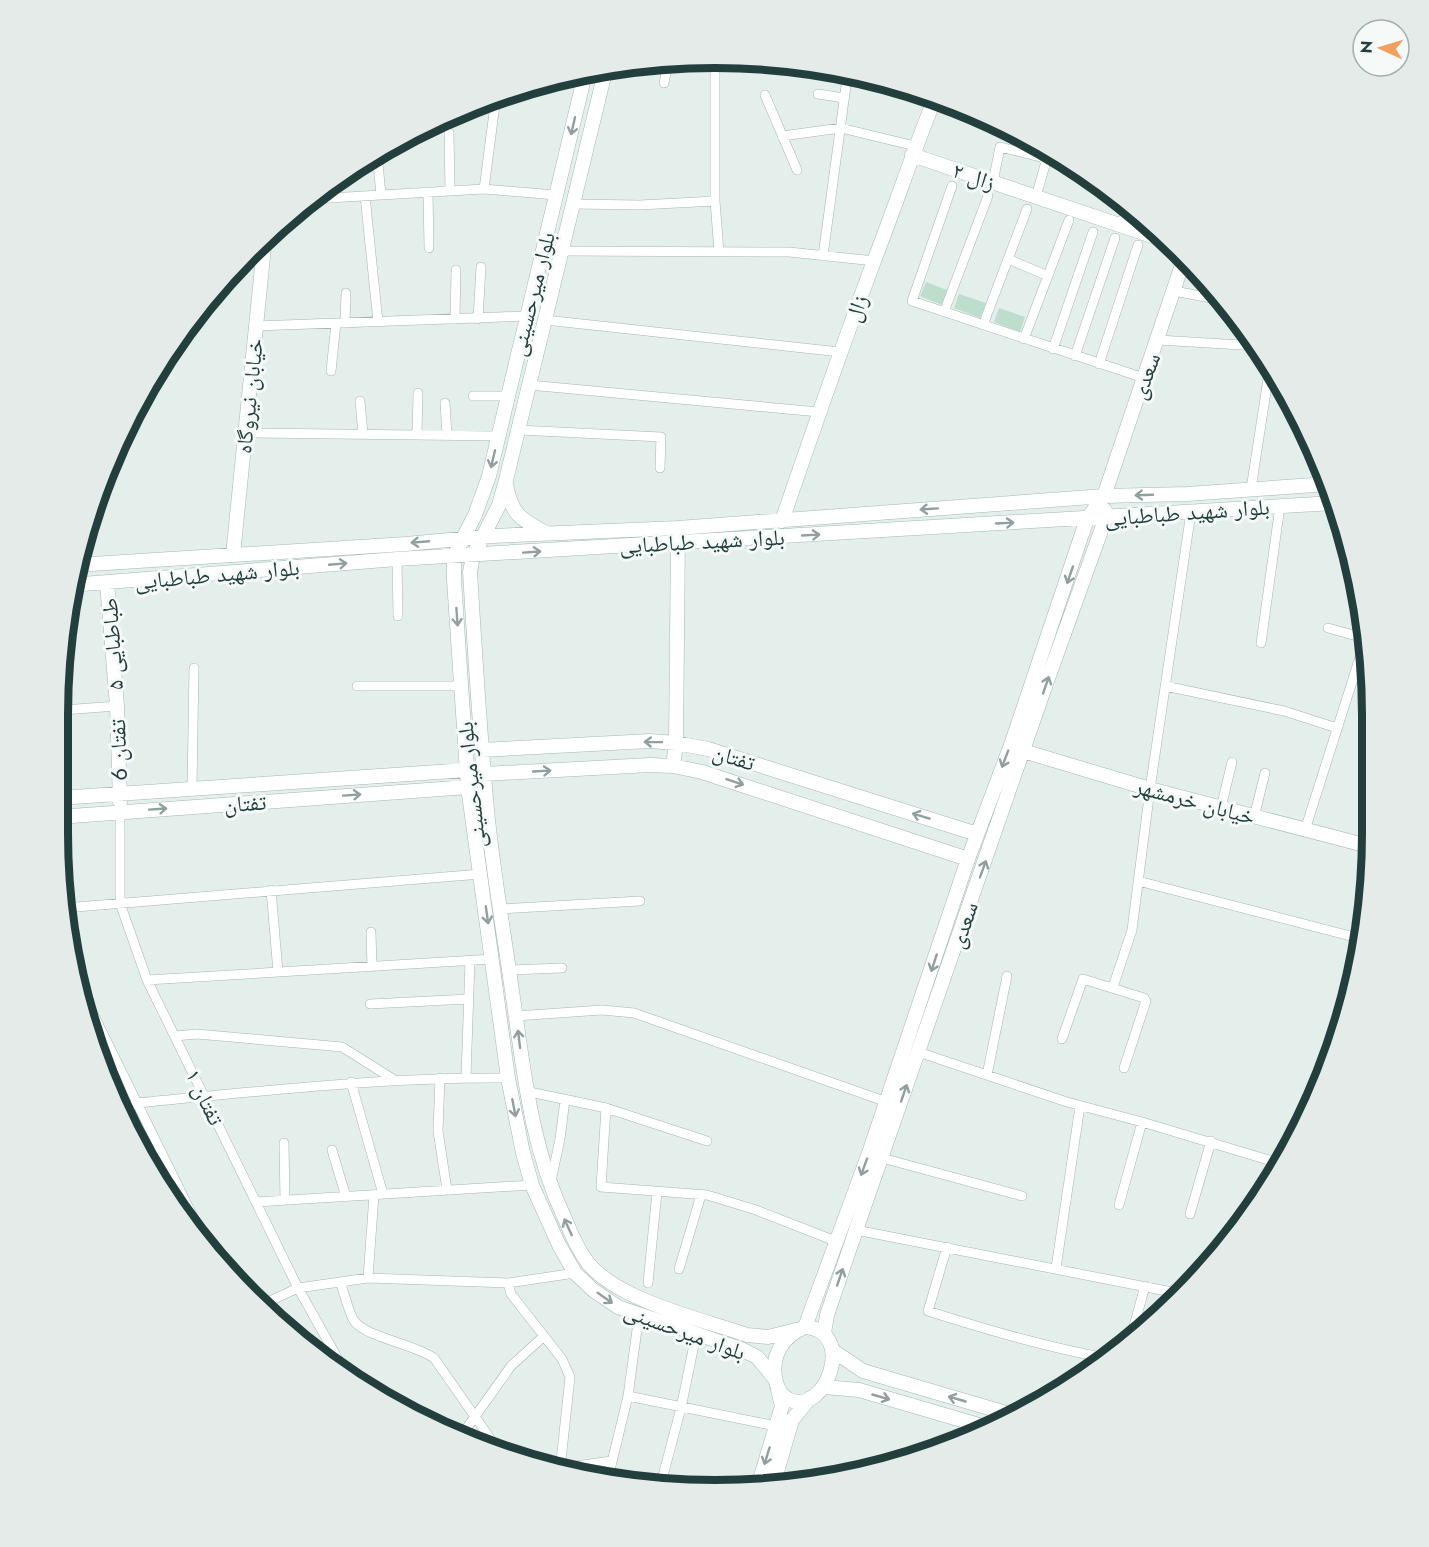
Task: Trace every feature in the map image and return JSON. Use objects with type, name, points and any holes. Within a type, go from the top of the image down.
[{"type":"main road","name":"بلوار میرحسینی","points":[[604,77],[506,480],[499,505],[473,556],[470,572],[481,750],[494,868],[525,1091],[539,1152],[550,1186],[573,1238],[588,1263],[603,1277],[625,1293],[747,1335],[768,1337],[801,1329]]},
{"type":"main road","name":"بلوار میرحسینی","points":[[584,81],[508,396],[480,502],[454,556],[468,787],[508,1077],[523,1153],[532,1185],[559,1245],[576,1273],[593,1290],[618,1307],[741,1349],[757,1357],[777,1383]]},
{"type":"main road","points":[[582,89],[600,94]]},
{"type":"main road","name":"زال","points":[[782,520],[913,150],[932,106]]},
{"type":"main road","name":"زال ۲","points":[[913,150],[1036,197],[1118,232],[1152,239]]},
{"type":"main road","name":"خیابان نیروگاه","points":[[233,555],[264,251]]},
{"type":"main road","name":"سعدی","points":[[801,1329],[837,1242],[887,1102],[968,859],[1011,745],[1087,519],[1104,496],[1181,267]]},
{"type":"main road","points":[[506,480],[512,509],[526,522],[548,534]]},
{"type":"main road","name":"بلوار شهید طباطبایی","points":[[86,564],[483,537],[678,528],[1104,496],[1319,485]]},
{"type":"main road","points":[[1104,496],[1106,518]]},
{"type":"main road","points":[[480,502],[486,509],[499,505]]},
{"type":"main road","name":"بلوار شهید طباطبایی","points":[[81,584],[397,559],[1326,503]]},
{"type":"main road","name":"سعدی","points":[[824,1333],[827,1315],[856,1230],[1106,518]]},
{"type":"main road","points":[[673,766],[676,743],[678,528]]},
{"type":"main road","name":"طباطبایی ۵","points":[[107,583],[117,706]]},
{"type":"main road","points":[[459,660],[476,658]]},
{"type":"main road","name":"تفتان 6","points":[[117,706],[120,811]]},
{"type":"main road","name":"تفتان","points":[[481,750],[650,741],[676,743],[708,749],[977,834]]},
{"type":"main road","name":"خیابان خرمشهر","points":[[1023,751],[1150,789],[1361,844]]},
{"type":"main road","name":"تفتان","points":[[484,774],[650,765],[673,766],[702,772],[968,859]]},
{"type":"main road","name":"تفتان","points":[[68,798],[467,770]]},
{"type":"main road","name":"تفتان","points":[[68,816],[468,787]]},
{"type":"main road","points":[[761,1478],[782,1406],[774,1371],[776,1355],[783,1342],[801,1329],[815,1327],[824,1333],[832,1350],[831,1373],[824,1387],[810,1398],[792,1420],[776,1476]]},
{"type":"main road","points":[[832,1350],[863,1371],[1003,1412]]},
{"type":"main road","points":[[777,1383],[783,1396],[791,1401],[801,1402],[810,1398]]},
{"type":"main road","points":[[824,1387],[859,1390],[976,1424]]},
{"type":"street","points":[[715,68],[715,201],[719,252]]},
{"type":"street","points":[[664,83],[667,70]]},
{"type":"street","points":[[823,256],[846,81]]},
{"type":"street","points":[[818,94],[844,98]]},
{"type":"street","points":[[765,95],[797,170]]},
{"type":"street","points":[[484,189],[495,107]]},
{"type":"street","points":[[782,136],[841,128],[913,150]]},
{"type":"street","points":[[449,133],[450,191]]},
{"type":"street","points":[[993,182],[1000,147],[1043,157]]},
{"type":"street","points":[[1036,197],[1047,159]]},
{"type":"street","points":[[378,163],[381,195]]},
{"type":"street","points":[[952,186],[912,301],[1144,378]]},
{"type":"street","points":[[325,198],[484,189],[556,195]]},
{"type":"street","points":[[428,192],[429,248]]},
{"type":"street","points":[[365,196],[378,322]]},
{"type":"street","points":[[944,312],[988,196]]},
{"type":"street","points":[[573,204],[640,205],[715,201]]},
{"type":"street","points":[[983,325],[1027,209]]},
{"type":"street","points":[[1075,356],[1124,214]]},
{"type":"street","points":[[1024,339],[1069,220]]},
{"type":"street","points":[[1053,349],[1093,232]]},
{"type":"street","points":[[1099,364],[1138,245]]},
{"type":"street","points":[[562,251],[789,252],[874,261]]},
{"type":"street","points":[[1008,259],[1048,276]]},
{"type":"street","points":[[478,319],[481,267]]},
{"type":"street","points":[[455,319],[456,270]]},
{"type":"street","points":[[1174,291],[1209,298]]},
{"type":"street","points":[[331,371],[346,292]]},
{"type":"street","points":[[256,326],[527,316]]},
{"type":"street","points":[[545,320],[840,352]]},
{"type":"street","points":[[1158,340],[1245,345]]},
{"type":"street","points":[[1251,489],[1268,380]]},
{"type":"street","points":[[529,385],[819,412]]},
{"type":"street","points":[[417,435],[418,393]]},
{"type":"street","points":[[473,396],[508,396]]},
{"type":"street","points":[[360,401],[363,434]]},
{"type":"street","points":[[445,403],[447,435]]},
{"type":"street","points":[[518,430],[661,437],[660,468]]},
{"type":"street","points":[[245,433],[498,436]]},
{"type":"street","points":[[1261,643],[1280,506]]},
{"type":"street","points":[[1113,987],[1132,930],[1150,789],[1191,512]]},
{"type":"street","points":[[397,559],[398,616]]},
{"type":"street","points":[[1328,628],[1357,637]]},
{"type":"street","points":[[1305,830],[1359,659]]},
{"type":"street","points":[[192,788],[194,668]]},
{"type":"street","points":[[357,686],[461,686]]},
{"type":"street","points":[[1165,686],[1284,711],[1337,729]]},
{"type":"street","points":[[68,710],[117,706]]},
{"type":"street","points":[[1221,808],[1233,762]]},
{"type":"street","points":[[1254,817],[1265,772]]},
{"type":"street","name":"تفتان ۱","points":[[120,811],[120,903],[147,980],[298,1288],[336,1356]]},
{"type":"street","points":[[72,907],[481,874]]},
{"type":"street","points":[[1138,881],[1353,937]]},
{"type":"street","points":[[271,890],[278,972]]},
{"type":"street","points":[[501,909],[640,901]]},
{"type":"street","points":[[371,932],[372,967]]},
{"type":"street","points":[[147,980],[493,959]]},
{"type":"street","points":[[466,1077],[470,961]]},
{"type":"street","points":[[509,970],[562,968]]},
{"type":"street","points":[[987,1075],[1007,976]]},
{"type":"street","points":[[1062,1039],[1083,979],[1144,998],[1146,1001],[1124,1068]]},
{"type":"street","points":[[370,1004],[469,999]]},
{"type":"street","points":[[516,1016],[602,1010],[634,1013],[887,1102]]},
{"type":"street","points":[[96,1019],[190,1210]]},
{"type":"street","points":[[175,1036],[197,1034],[342,1047],[393,1079]]},
{"type":"street","points":[[918,1052],[1080,1106],[1211,1141],[1272,1161]]},
{"type":"street","points":[[128,1106],[137,1103],[351,1082],[508,1077]]},
{"type":"street","points":[[441,1078],[438,1131],[447,1190]]},
{"type":"street","points":[[351,1082],[378,1195],[368,1278]]},
{"type":"street","points":[[525,1091],[606,1108],[707,1141]]},
{"type":"street","points":[[550,1186],[565,1100]]},
{"type":"street","points":[[1056,1268],[1080,1106]]},
{"type":"street","points":[[606,1108],[601,1187],[701,1195],[756,1210],[837,1242]]},
{"type":"street","points":[[1119,1205],[1142,1122]]},
{"type":"street","points":[[1190,1214],[1211,1141]]},
{"type":"street","points":[[284,1143],[285,1201]]},
{"type":"street","points":[[332,1150],[346,1197]]},
{"type":"street","points":[[882,1158],[1022,1197]]},
{"type":"street","points":[[256,1202],[532,1185]]},
{"type":"street","points":[[648,1283],[657,1192]]},
{"type":"street","points":[[679,1269],[701,1195]]},
{"type":"street","points":[[856,1230],[1170,1291]]},
{"type":"street","points":[[947,1247],[928,1311],[990,1331],[1094,1356]]},
{"type":"street","points":[[269,1301],[298,1288],[368,1278],[508,1283],[576,1273]]},
{"type":"street","points":[[340,1282],[355,1322],[370,1332],[423,1351],[434,1358],[492,1439]]},
{"type":"street","points":[[508,1283],[511,1294],[562,1359],[570,1377],[559,1460]]},
{"type":"street","points":[[1134,1324],[1145,1286]]},
{"type":"street","points":[[610,1471],[628,1396],[639,1315]]},
{"type":"street","points":[[663,1477],[681,1407],[696,1335]]},
{"type":"street","points":[[465,1429],[512,1366],[544,1336]]},
{"type":"street","points":[[628,1396],[776,1426]]},
{"type":"street","points":[[582,1465],[612,1461]]},
{"type":"green space","points":[[926,282],[947,290],[942,305],[920,296]]},
{"type":"green space","points":[[959,294],[986,303],[980,318],[954,308]]},
{"type":"green space","points":[[999,308],[1025,317],[1020,332],[994,322]]}]
